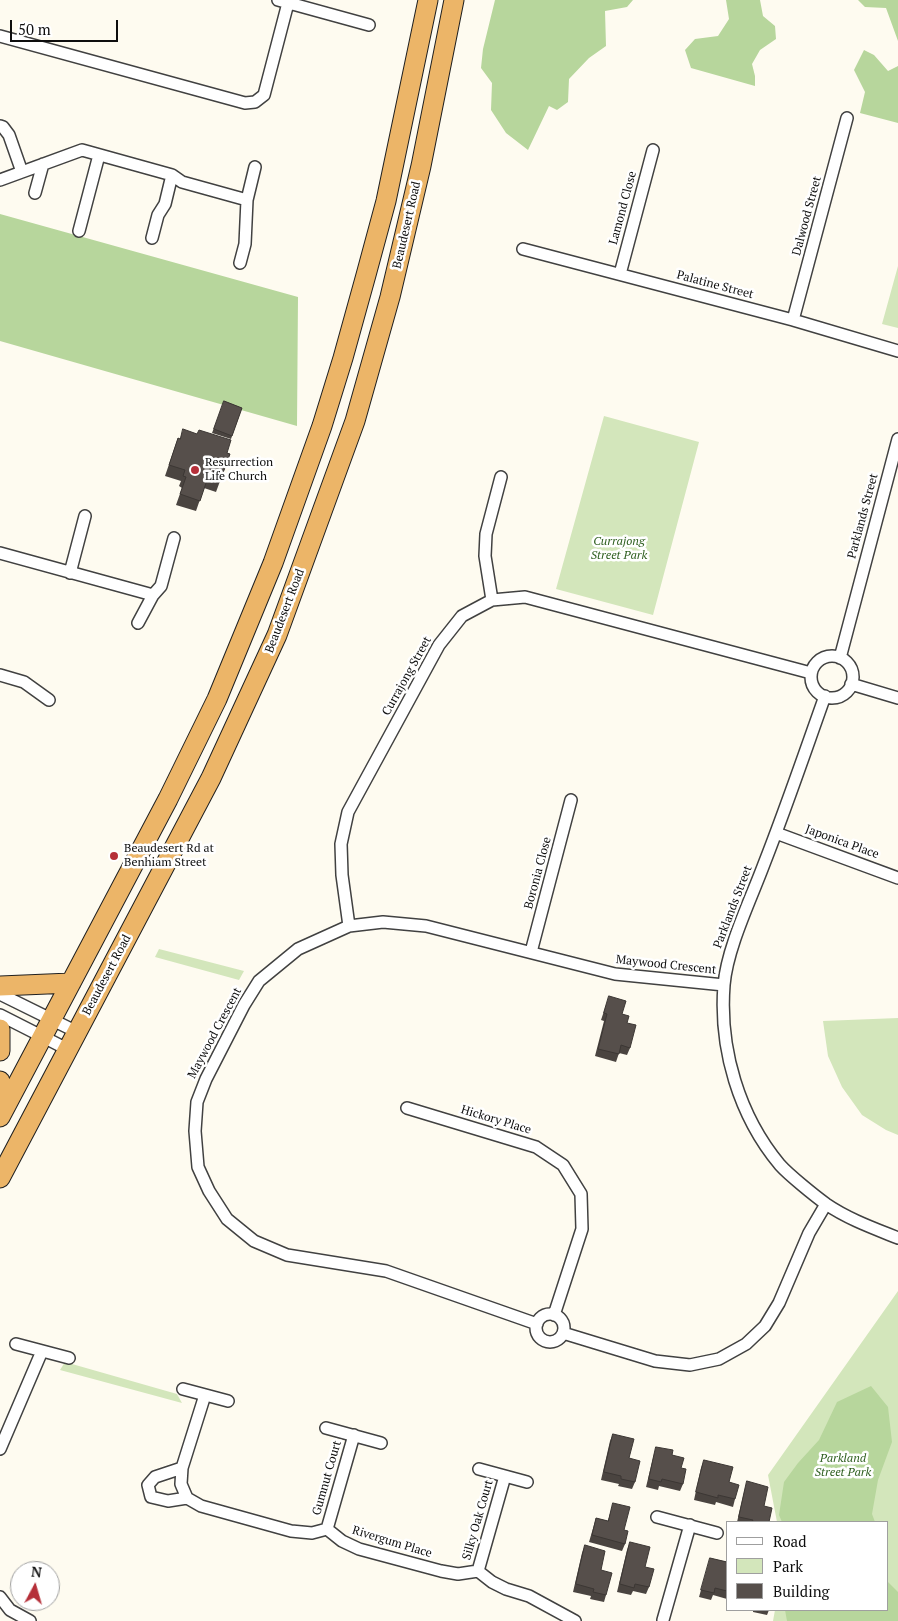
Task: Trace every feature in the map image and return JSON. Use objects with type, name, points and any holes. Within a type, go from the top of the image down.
[{"type":"highway","points":[[3,1112],[135,864],[217,699],[244,637],[299,494],[343,358],[386,201],[428,0]]},
{"type":"highway","name":"Beaudesert Road","points":[[0,1178],[211,778],[277,635],[355,421],[390,297],[421,166],[454,0]]},
{"type":"highway","points":[[0,986],[71,983]]},
{"type":"highway","points":[[0,1029],[0,1052]]},
{"type":"highway","points":[[0,1081],[3,1112]]},
{"type":"street","points":[[0,36],[245,103],[255,102],[264,95],[283,1],[369,25]]},
{"type":"street","name":"Dalwood Street","points":[[793,320],[847,118]]},
{"type":"street","points":[[0,126],[9,134],[22,172]]},
{"type":"street","points":[[0,180],[82,150],[172,175],[182,182],[247,200]]},
{"type":"street","name":"Lamond Close","points":[[620,274],[653,150]]},
{"type":"street","points":[[79,231],[99,155]]},
{"type":"street","points":[[36,193],[43,164]]},
{"type":"street","points":[[240,264],[245,244],[247,200],[255,167]]},
{"type":"street","points":[[152,238],[158,215],[165,204],[172,175]]},
{"type":"street","name":"Palatine Street","points":[[523,249],[793,320],[898,351]]},
{"type":"street","name":"Parklands Street","points":[[840,658],[898,439]]},
{"type":"street","points":[[492,600],[485,556],[486,534],[501,477]]},
{"type":"street","points":[[70,573],[85,516]]},
{"type":"street","points":[[138,623],[160,586],[174,538]]},
{"type":"street","points":[[0,553],[153,595]]},
{"type":"street","name":"Currajong Street","points":[[349,926],[342,875],[341,844],[348,812],[439,645],[462,616],[492,600],[525,598],[811,673]]},
{"type":"street","points":[[830,656],[840,658],[852,670],[851,684],[846,692],[838,696],[825,696],[816,691],[812,684],[811,673],[813,667],[820,659],[830,656]]},
{"type":"street","points":[[0,675],[24,682],[49,700]]},
{"type":"street","points":[[851,684],[898,698]]},
{"type":"street","name":"Parklands Street","points":[[825,696],[776,833],[730,953],[724,985],[724,1032],[733,1077],[752,1124],[781,1165],[826,1204],[858,1222],[898,1238]]},
{"type":"street","name":"Boronia Close","points":[[531,952],[571,800]]},
{"type":"street","name":"Japonica Place","points":[[776,833],[898,878]]},
{"type":"street","name":"Maywood Crescent","points":[[537,1324],[386,1271],[287,1255],[254,1241],[227,1219],[209,1191],[198,1167],[195,1131],[196,1102],[244,1005],[259,981],[298,949],[349,926],[383,922],[426,926],[615,974],[724,985]]},
{"type":"street","points":[[0,994],[77,1032]]},
{"type":"street","points":[[0,1015],[68,1049]]},
{"type":"street","name":"Hickory Place","points":[[407,1108],[536,1147],[563,1165],[581,1194],[582,1230],[554,1315]]},
{"type":"street","points":[[563,1333],[655,1361],[690,1365],[719,1359],[746,1344],[765,1326],[779,1303],[808,1233],[826,1204]]},
{"type":"street","points":[[546,1315],[554,1315],[561,1320],[564,1328],[563,1333],[558,1340],[546,1342],[539,1336],[536,1328],[537,1324],[538,1320],[546,1315]]},
{"type":"street","points":[[16,1344],[69,1358]]},
{"type":"street","points":[[0,1449],[42,1351]]},
{"type":"street","points":[[183,1389],[228,1401]]},
{"type":"street","points":[[205,1395],[182,1468],[181,1484],[187,1498],[201,1506],[291,1531],[312,1533],[327,1528]]},
{"type":"street","name":"Gumnut Court","points":[[326,1428],[381,1442]]},
{"type":"street","name":"Gumnut Court","points":[[327,1528],[354,1435]]},
{"type":"street","points":[[182,1468],[156,1477],[148,1485],[151,1497],[168,1501],[187,1498]]},
{"type":"street","name":"Silky Oak Court","points":[[479,1469],[527,1482]]},
{"type":"street","name":"Silky Oak Court","points":[[478,1571],[505,1476]]},
{"type":"street","points":[[656,1517],[717,1533]]},
{"type":"street","points":[[663,1621],[690,1526]]},
{"type":"street","name":"Rivergum Place","points":[[327,1528],[342,1541],[359,1549],[440,1571],[458,1574],[478,1571]]},
{"type":"street","points":[[478,1571],[492,1582],[506,1589],[529,1596],[574,1621]]},
{"type":"street","points":[[0,1597],[10,1610],[30,1621]]},
{"type":"green space","points":[[495,0],[633,0],[627,7],[605,11],[606,46],[589,58],[569,79],[568,102],[557,110],[549,106],[528,150],[506,133],[491,110],[492,83],[481,68],[483,49]]},
{"type":"green space","points":[[726,0],[760,0],[763,16],[775,26],[776,39],[760,50],[752,64],[755,86],[691,68],[685,50],[695,39],[718,36],[729,19]]},
{"type":"green space","points":[[858,0],[898,0],[898,41],[886,8],[865,7]]},
{"type":"green space","points":[[864,50],[874,55],[888,71],[898,66],[898,123],[860,113],[865,92],[854,70]]},
{"type":"green space","points":[[0,214],[298,297],[297,426],[0,341]]},
{"type":"green space","points":[[898,266],[898,328],[882,324]]},
{"type":"green space","name":"Currajong Street Park","points":[[604,416],[699,442],[653,615],[556,589]]},
{"type":"green space","points":[[159,949],[244,971],[239,980],[155,957]]},
{"type":"green space","points":[[898,1018],[898,1135],[862,1115],[842,1087],[828,1056],[823,1021]]},
{"type":"green space","name":"Parkland Street Park","points":[[898,1291],[898,1621],[773,1621],[775,1611],[888,1611],[888,1521],[777,1521],[768,1475]]},
{"type":"green space","points":[[65,1362],[177,1394],[182,1403],[60,1370]]},
{"type":"green space","points":[[871,1386],[888,1407],[892,1442],[878,1480],[872,1514],[875,1521],[782,1521],[779,1515],[784,1482],[819,1440],[837,1402]]},
{"type":"green space","points":[[888,1582],[898,1592],[898,1621],[787,1621],[785,1611],[888,1611]]},
{"type":"building","points":[[224,401],[242,408],[232,436],[214,429]]},
{"type":"building","name":"Resurrection Life Church","points":[[183,429],[197,434],[199,430],[231,440],[227,453],[230,454],[220,481],[208,477],[200,501],[180,494],[186,477],[183,476],[185,470],[169,465]]},
{"type":"building","points":[[609,996],[626,1001],[622,1014],[629,1016],[627,1023],[636,1025],[630,1048],[621,1045],[619,1054],[598,1049],[607,1014],[604,1013]]},
{"type":"building","points":[[613,1434],[634,1439],[629,1458],[640,1461],[635,1482],[604,1472]]},
{"type":"building","points":[[656,1447],[673,1450],[672,1455],[684,1458],[681,1468],[686,1469],[683,1484],[662,1479],[661,1482],[649,1479]]},
{"type":"building","points":[[704,1460],[733,1467],[729,1482],[739,1485],[735,1499],[718,1495],[718,1498],[696,1492]]},
{"type":"building","points":[[747,1481],[768,1487],[764,1506],[772,1508],[769,1521],[752,1521],[739,1517]]},
{"type":"building","points":[[613,1503],[630,1507],[624,1530],[628,1531],[625,1544],[592,1535],[596,1518],[608,1521]]},
{"type":"building","points":[[630,1542],[650,1547],[645,1567],[654,1569],[649,1587],[635,1584],[634,1588],[620,1584]]},
{"type":"building","points":[[585,1545],[605,1551],[601,1570],[612,1573],[606,1595],[593,1592],[594,1589],[576,1584]]},
{"type":"building","points":[[710,1558],[726,1562],[726,1591],[715,1588],[714,1593],[701,1590]]},
{"type":"place","name":"Resurrection Life Church","points":[[195,470]]},
{"type":"place","name":"Beaudesert Rd at Benhiam Street","points":[[114,856]]}]
